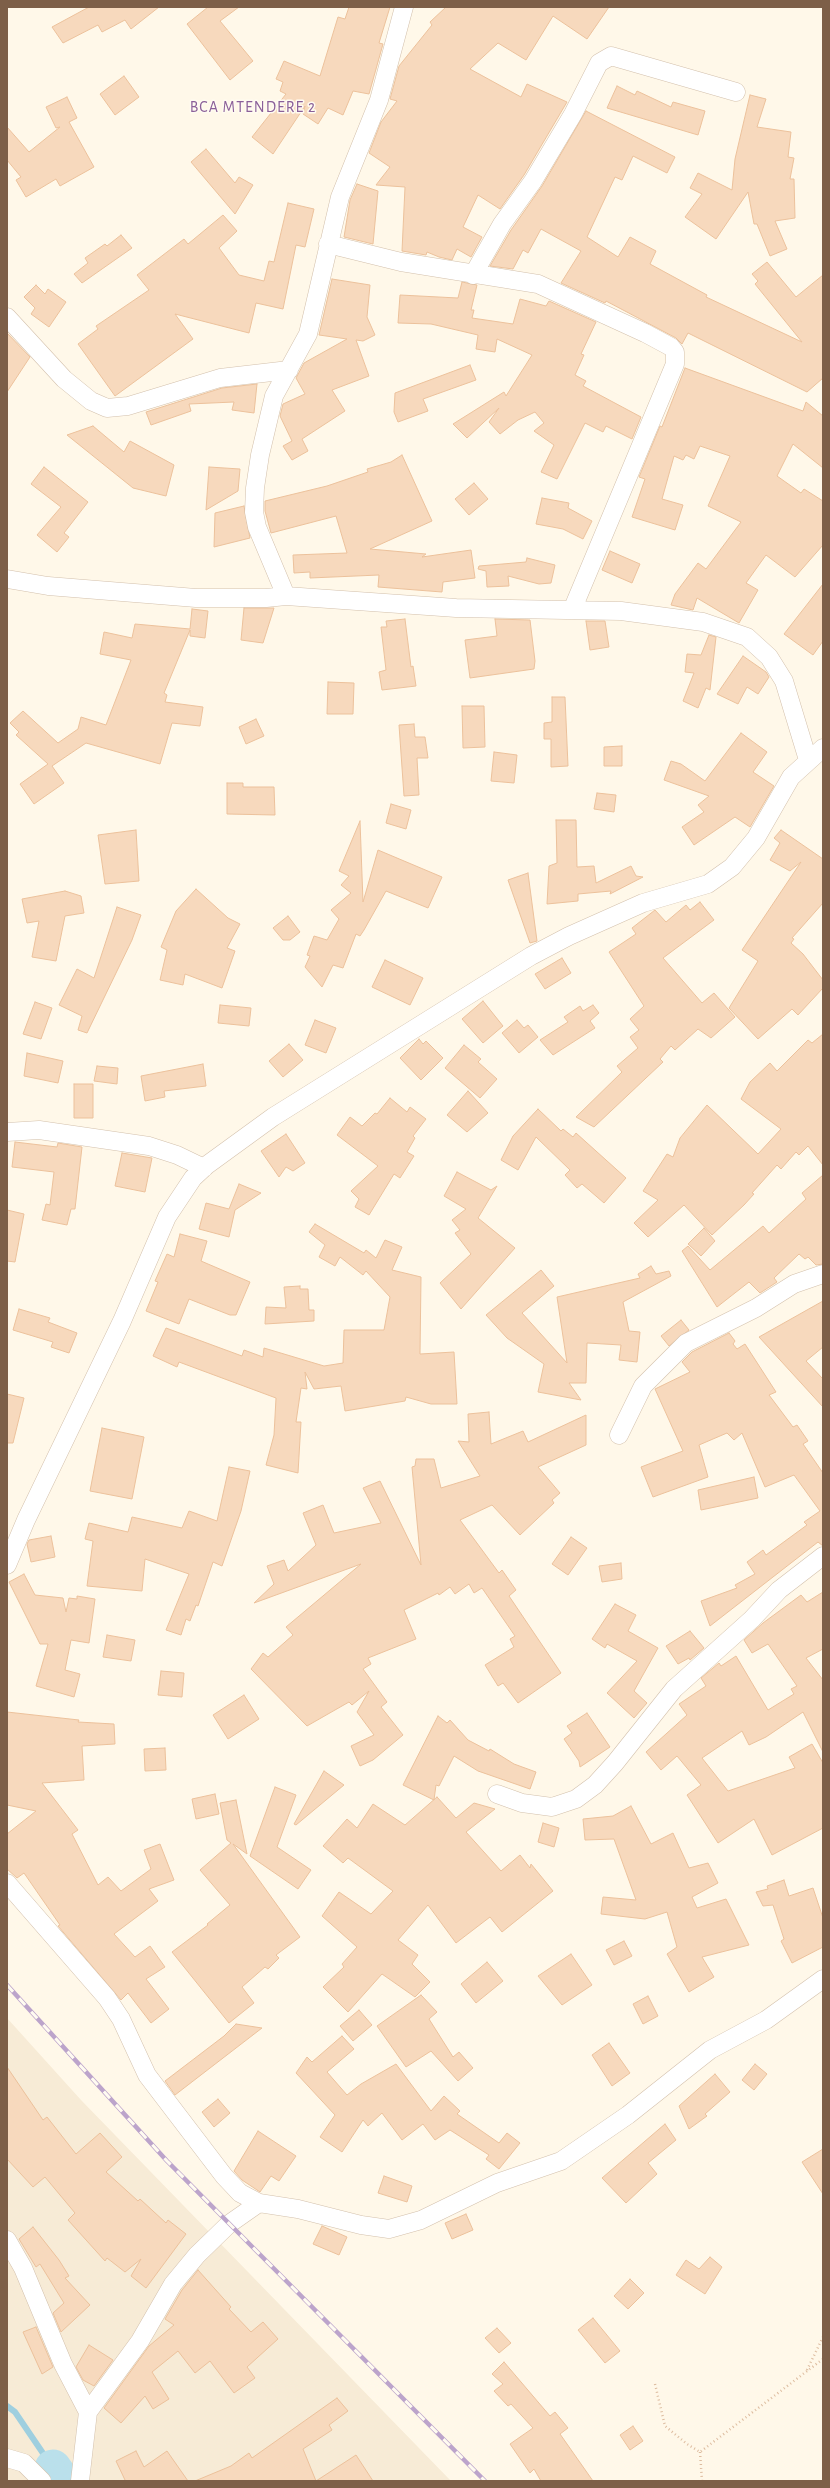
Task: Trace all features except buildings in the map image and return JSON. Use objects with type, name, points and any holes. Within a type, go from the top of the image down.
[{"type":"street","points":[[286,596],[256,527],[254,512],[255,488],[266,426],[274,396],[308,334],[328,244],[345,182],[379,100],[404,7]]},
{"type":"street","points":[[473,275],[502,224],[533,181],[573,114],[599,63],[611,56],[736,92]]},
{"type":"street","points":[[328,244],[401,262],[473,275],[526,282],[546,287],[670,347],[676,356],[675,364],[573,608]]},
{"type":"street","points":[[7,317],[64,379],[91,401],[107,408],[128,406],[220,378],[289,370]]},
{"type":"street","points":[[7,579],[48,586],[196,598],[266,598],[286,596],[456,608],[573,608],[621,611],[703,622],[747,637],[769,657],[784,681],[808,760]]},
{"type":"street","points":[[7,1565],[26,1520],[122,1321],[167,1217],[181,1194],[204,1168],[273,1116],[531,956],[569,936],[643,903],[708,884],[732,867],[756,838],[791,777],[823,748]]},
{"type":"street","points":[[7,1132],[39,1130],[149,1146],[177,1155],[204,1168]]},
{"type":"street","points":[[619,1434],[643,1386],[686,1343],[756,1308],[794,1284],[823,1274]]},
{"type":"street","points":[[497,1794],[522,1803],[552,1807],[576,1799],[595,1785],[615,1763],[674,1689],[752,1619],[779,1590],[823,1556]]},
{"type":"street","points":[[7,1884],[107,1998],[121,2019],[147,2074],[224,2176],[240,2193],[259,2203],[298,2209],[361,2225],[389,2229],[421,2220],[497,2183],[561,2161],[628,2115],[710,2050],[766,2020],[823,1979]]},
{"type":"street","points":[[80,2481],[88,2412],[140,2341],[173,2284],[197,2254],[229,2224],[259,2203]]},
{"type":"street","points":[[7,2240],[23,2268],[63,2364],[88,2412]]},
{"type":"street","points":[[7,2458],[24,2463],[42,2481]]},
{"type":"path","points":[[807,2370],[823,2337]]},
{"type":"path","points":[[700,2452],[738,2425],[823,2359]]},
{"type":"path","points":[[655,2384],[665,2426],[687,2444],[700,2452]]},
{"type":"path","points":[[700,2452],[702,2481]]},
{"type":"shaded area","points":[[7,2018],[81,2100],[451,2481],[7,2481]]},
{"type":"waterway","points":[[7,2406],[15,2412],[53,2468]]},
{"type":"waterway","points":[[53,2468],[62,2481]]},
{"type":"railway","points":[[7,1985],[167,2161],[485,2481]]},
{"type":"district","name":"BCA MTENDERE 2","points":[[253,107]]}]
